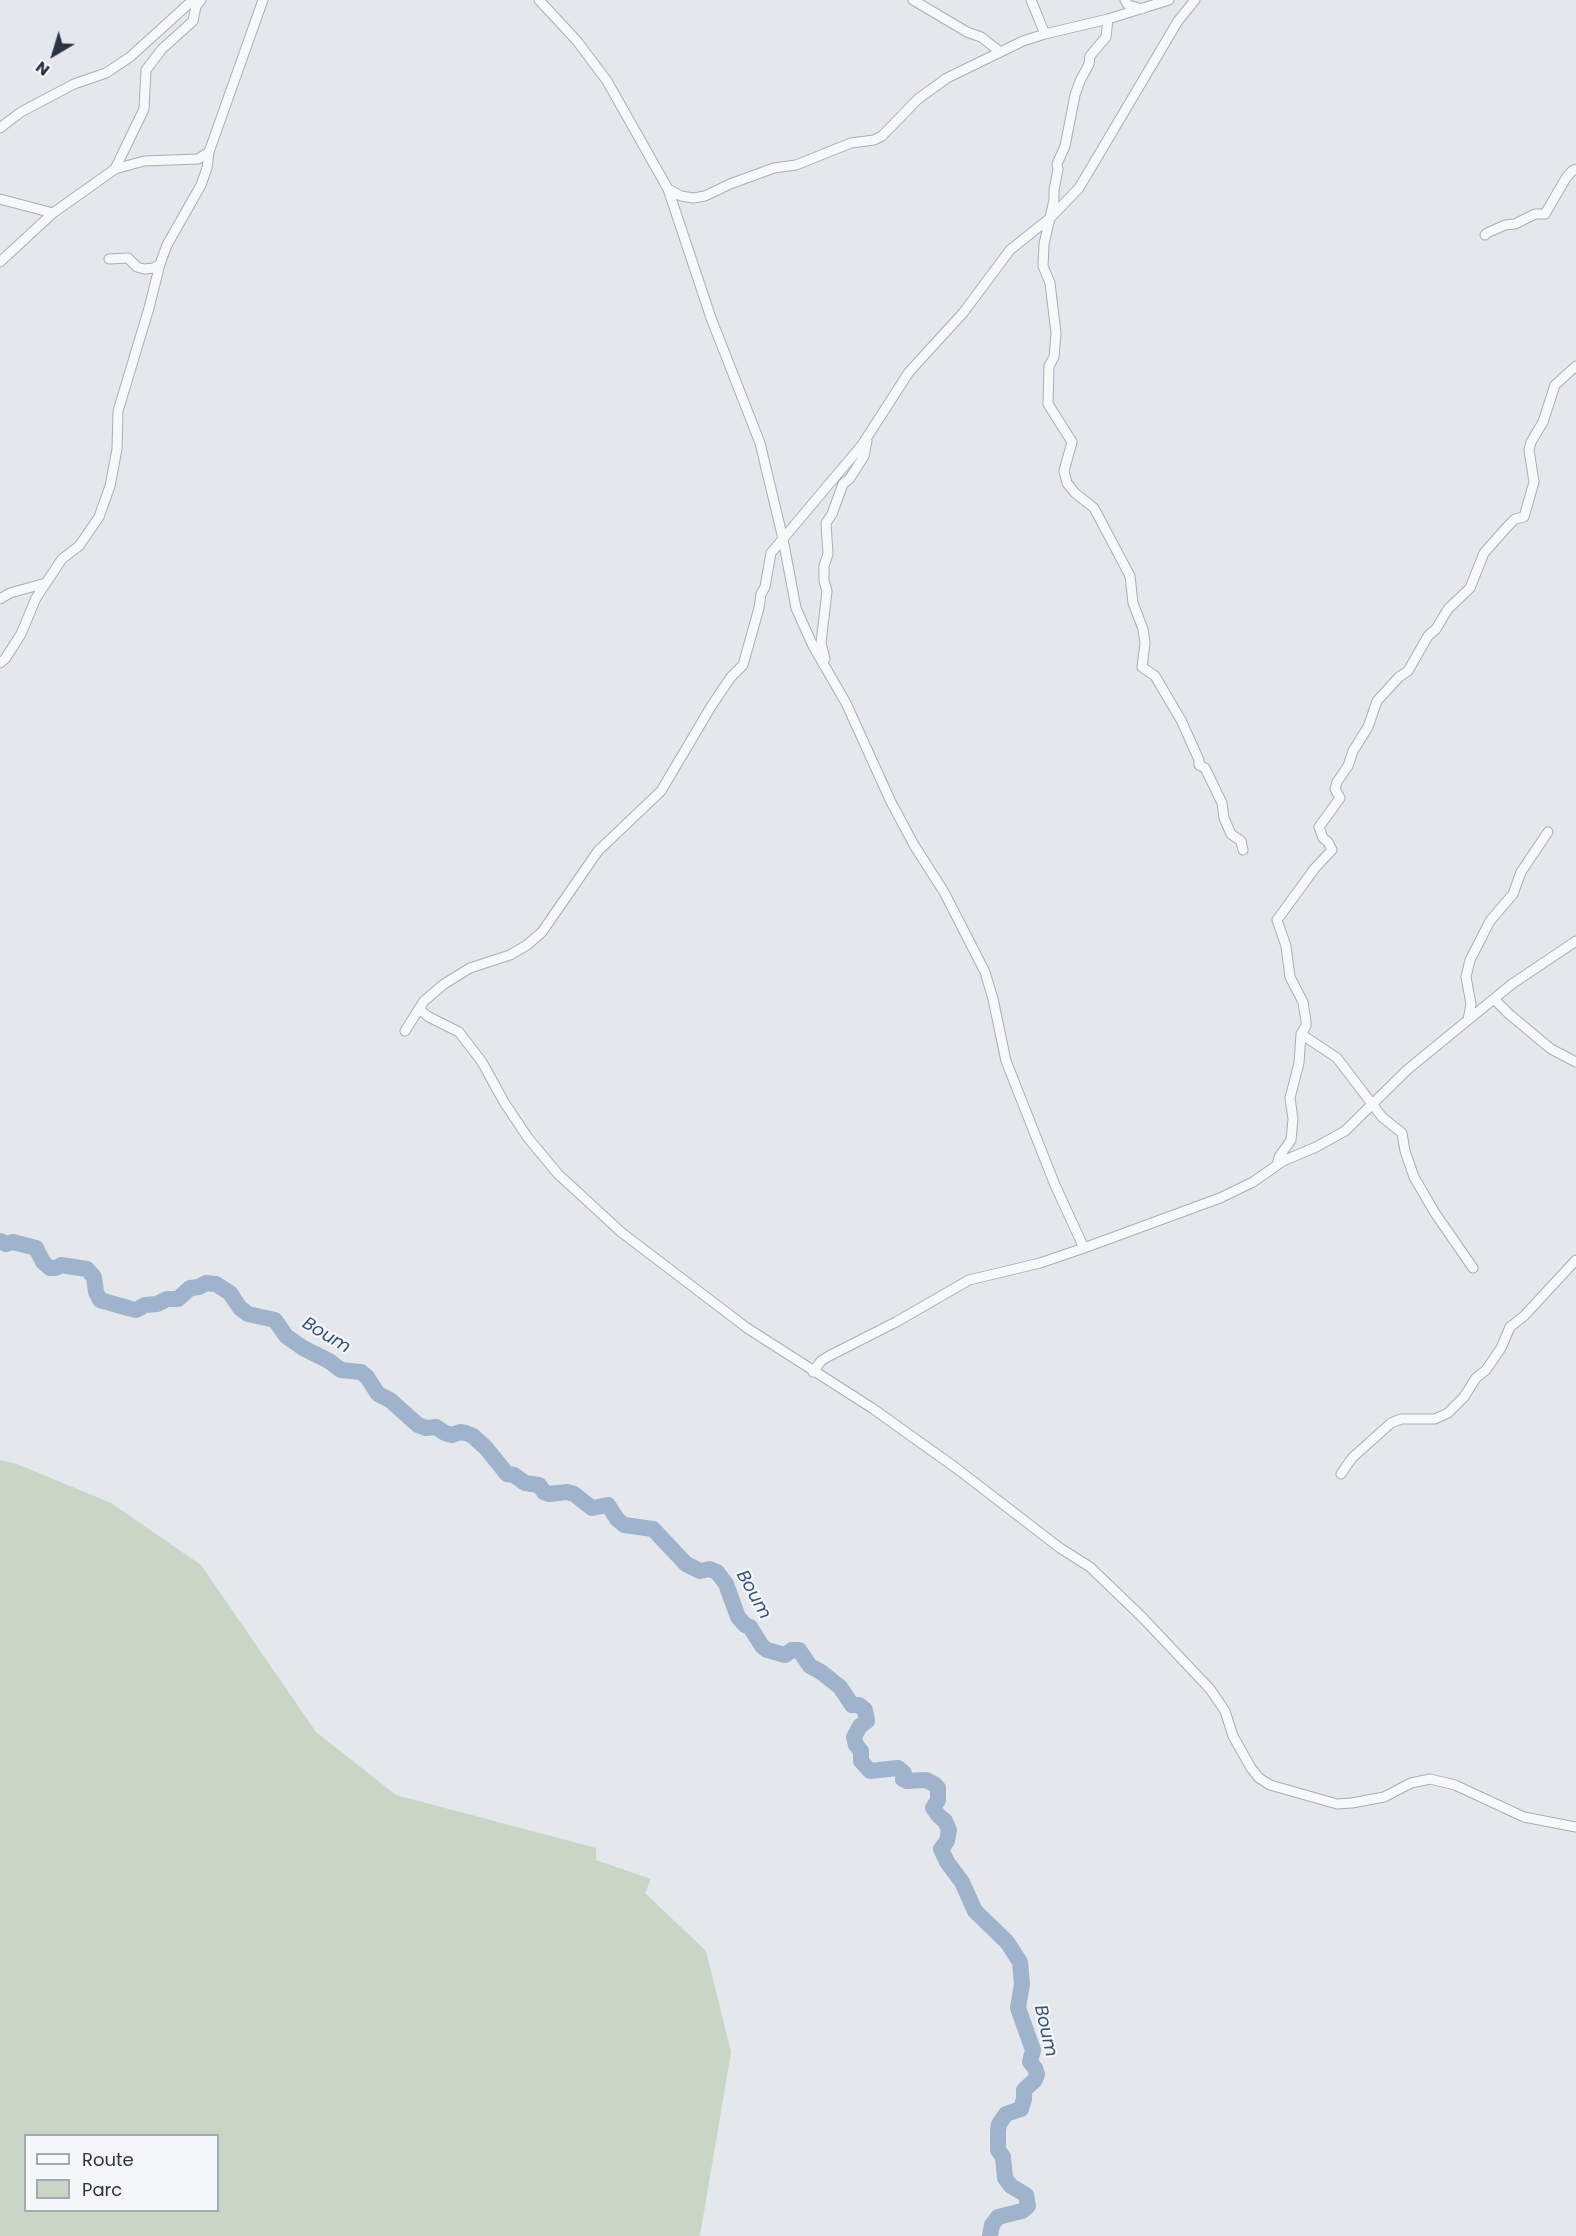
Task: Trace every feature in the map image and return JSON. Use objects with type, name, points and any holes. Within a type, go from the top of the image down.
[{"type":"street","points":[[0,128],[21,112],[74,84],[106,73],[122,63],[193,0]]},
{"type":"street","points":[[115,170],[144,109],[146,70],[162,49],[193,21],[196,6],[201,0]]},
{"type":"street","points":[[0,663],[21,634],[36,598],[46,583],[62,560],[79,546],[99,517],[110,486],[117,449],[118,411],[166,245],[201,185],[207,168],[209,152],[264,0]]},
{"type":"street","points":[[539,0],[577,41],[607,81],[668,189],[711,318],[760,443],[783,539],[796,608],[813,646],[846,703],[891,802],[914,845],[944,892],[985,972],[1006,1061],[1055,1185],[1084,1248]]},
{"type":"street","points":[[913,0],[967,32],[981,37],[999,51]]},
{"type":"street","points":[[1031,0],[1045,34]]},
{"type":"street","points":[[1125,0],[1134,8],[1142,9]]},
{"type":"street","points":[[668,189],[685,197],[705,196],[774,168],[796,165],[852,143],[874,140],[882,136],[918,99],[947,78],[999,51],[1045,34],[1108,20],[1168,0]]},
{"type":"street","points":[[405,1030],[424,1001],[444,984],[470,968],[510,956],[542,932],[598,851],[661,791],[712,705],[743,665],[754,629],[760,594],[765,587],[771,553],[866,439],[909,372],[963,314],[1010,250],[1050,218],[1079,188],[1178,21],[1195,0]]},
{"type":"street","points":[[1108,20],[1106,37],[1090,56],[1075,95],[1065,146],[1057,164],[1044,244],[1043,266],[1050,283],[1056,333],[1054,357],[1049,366],[1048,404],[1072,442],[1064,471],[1067,483],[1075,493],[1094,508],[1130,576],[1133,603],[1143,629],[1145,643],[1142,667],[1155,676],[1181,720],[1199,760],[1199,765],[1205,768],[1222,802],[1224,818],[1231,834],[1241,841],[1243,850]]},
{"type":"street","points":[[0,262],[53,213],[115,170],[144,161],[198,159],[209,152]]},
{"type":"street","points":[[1485,235],[1487,232],[1504,225],[1515,224],[1535,214],[1545,214],[1566,178],[1576,169]]},
{"type":"street","points":[[676,214],[685,197]]},
{"type":"street","points":[[0,199],[53,213]]},
{"type":"street","points":[[109,259],[128,258],[137,267],[144,269],[154,268],[160,264]]},
{"type":"street","points":[[1277,1165],[1279,1157],[1291,1140],[1293,1119],[1290,1098],[1299,1063],[1301,1034],[1306,1026],[1303,1002],[1290,977],[1286,946],[1277,920],[1315,868],[1332,850],[1323,838],[1319,827],[1340,798],[1335,789],[1336,782],[1348,766],[1353,750],[1368,727],[1377,701],[1399,677],[1408,672],[1428,636],[1436,629],[1448,609],[1470,588],[1484,553],[1507,526],[1515,519],[1524,517],[1534,482],[1529,450],[1531,442],[1543,422],[1554,385],[1576,366]]},
{"type":"street","points":[[829,673],[821,643],[827,591],[824,581],[824,566],[828,554],[826,523],[832,514],[843,484],[850,478],[864,456],[866,439]]},
{"type":"street","points":[[0,599],[10,593],[46,583]]},
{"type":"street","points":[[1468,1020],[1471,1004],[1466,977],[1470,960],[1490,921],[1513,894],[1521,872],[1548,832]]},
{"type":"street","points":[[813,1372],[821,1360],[896,1322],[969,1280],[1040,1263],[1220,1198],[1252,1182],[1277,1165],[1345,1131],[1407,1070],[1535,967],[1576,941]]},
{"type":"street","points":[[1494,999],[1551,1049],[1576,1062]]},
{"type":"street","points":[[420,1010],[459,1032],[482,1062],[504,1102],[528,1138],[558,1173],[621,1232],[747,1328],[872,1408],[956,1468],[1060,1548],[1090,1567],[1142,1617],[1210,1689],[1225,1711],[1233,1736],[1259,1778],[1270,1785],[1337,1804],[1384,1797],[1411,1783],[1430,1779],[1455,1785],[1524,1817],[1576,1827]]},
{"type":"street","points":[[1301,1034],[1336,1058],[1382,1117],[1402,1133],[1414,1178],[1473,1268]]},
{"type":"street","points":[[1341,1474],[1352,1458],[1390,1423],[1401,1419],[1435,1419],[1448,1413],[1464,1397],[1476,1378],[1486,1370],[1501,1348],[1510,1327],[1524,1316],[1576,1260]]},
{"type":"green space","points":[[0,1460],[17,1464],[111,1503],[201,1565],[316,1732],[396,1795],[596,1848],[596,1860],[651,1879],[645,1893],[706,1951],[731,2052],[700,2236],[0,2236]]},
{"type":"waterway","name":"Boum","points":[[0,1241],[36,1248],[43,1262],[50,1268],[61,1265],[87,1269],[94,1277],[96,1292],[100,1300],[136,1310],[167,1299],[178,1299],[190,1288],[206,1283],[216,1284],[230,1293],[240,1308],[248,1314],[275,1320],[286,1336],[303,1348],[341,1370],[361,1372],[378,1394],[390,1400],[418,1425],[426,1428],[436,1427],[452,1435],[460,1432],[473,1436],[507,1474],[514,1475],[525,1483],[539,1485],[544,1492],[549,1494],[567,1492],[574,1494],[592,1508],[608,1505],[624,1525],[653,1529],[686,1564],[700,1571],[710,1569],[717,1572],[726,1584],[738,1617],[750,1627],[762,1646],[767,1650],[785,1655],[792,1650],[799,1650],[810,1666],[840,1687],[852,1705],[859,1705],[865,1710],[867,1721],[860,1726],[854,1737],[861,1751],[861,1761],[870,1771],[898,1768],[904,1773],[903,1779],[907,1781],[926,1780],[938,1788],[938,1800],[933,1808],[945,1821],[949,1830],[947,1841],[941,1849],[947,1862],[962,1882],[975,1911],[1007,1942],[1020,1962],[1022,1984],[1018,2008],[1033,2050],[1030,2062],[1037,2074],[1035,2080],[1024,2090],[1021,2109],[1006,2114],[999,2124],[998,2150],[1003,2157],[1005,2178],[1011,2186],[1026,2195],[1028,2206],[1022,2211],[998,2217],[992,2225],[990,2236]]}]
